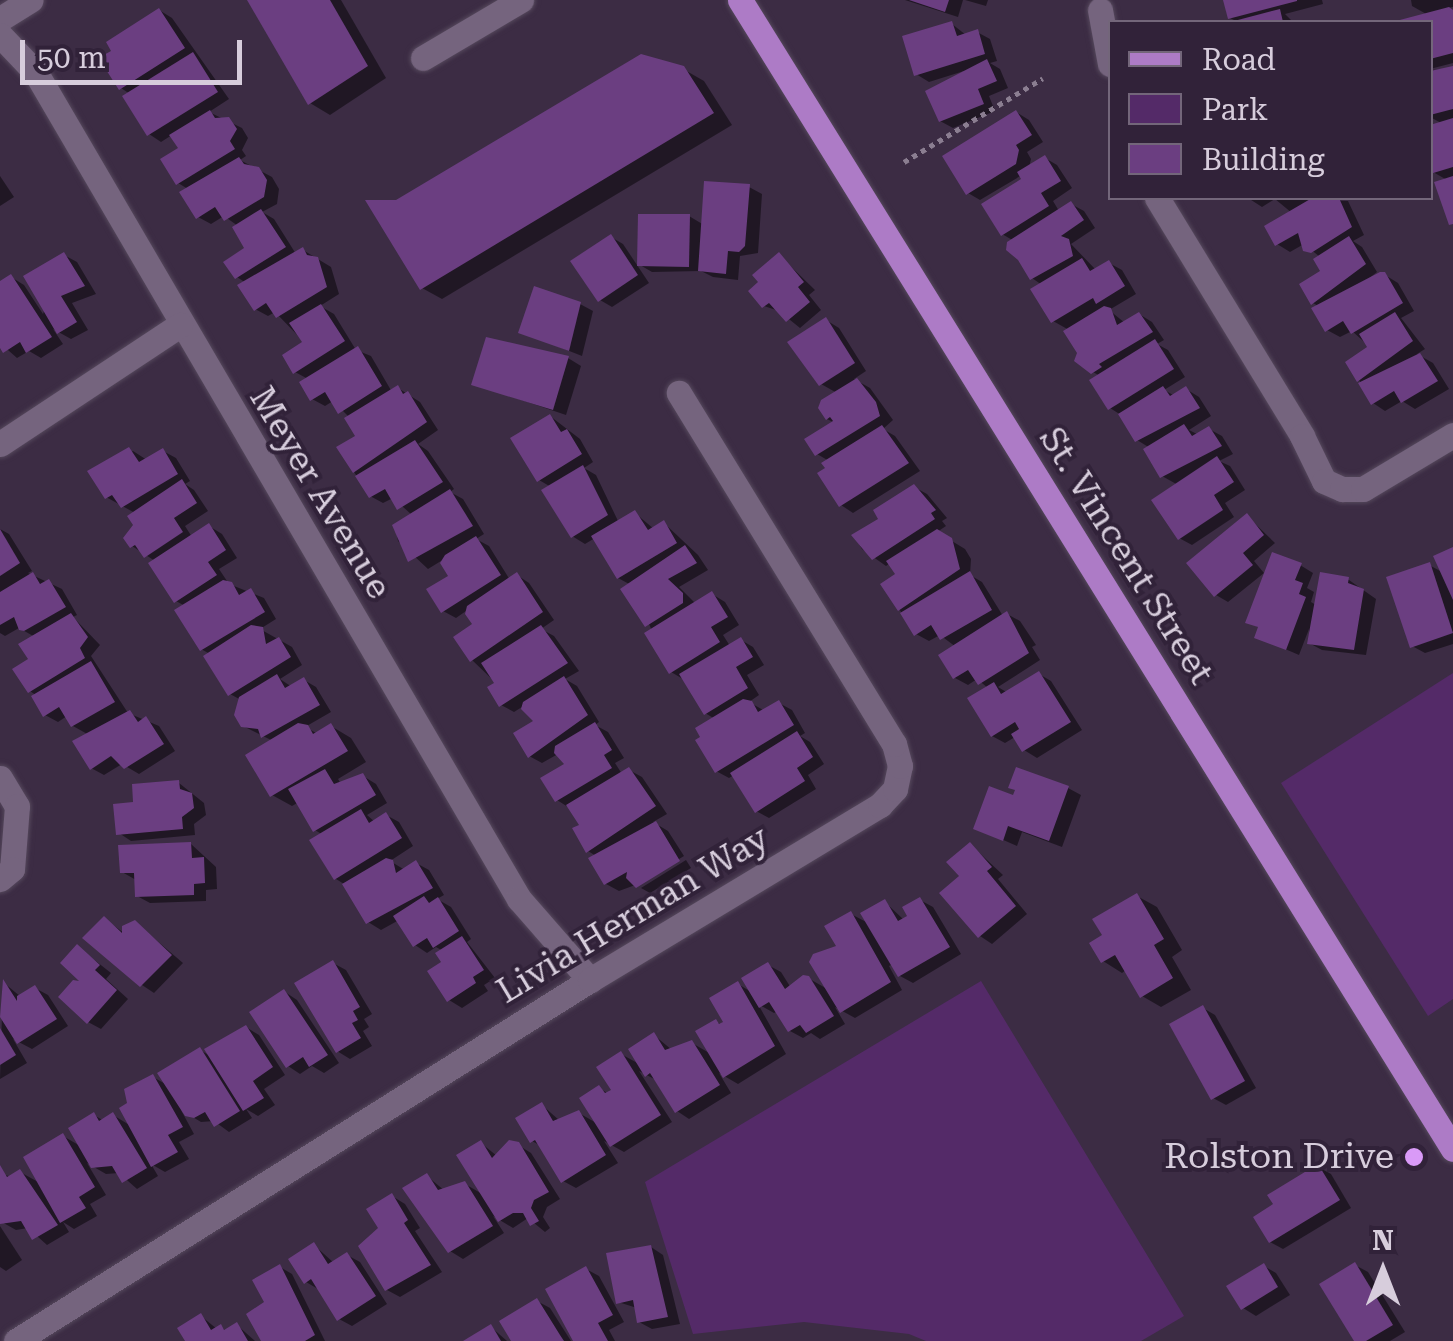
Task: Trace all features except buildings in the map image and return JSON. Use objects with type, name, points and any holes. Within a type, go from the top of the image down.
[{"type":"main road","name":"St. Vincent Street","points":[[740,0],[1453,1149]]},
{"type":"street","points":[[0,19],[31,0]]},
{"type":"street","points":[[422,58],[521,0]]},
{"type":"street","points":[[1100,10],[1108,53]]},
{"type":"street","name":"Meyer Avenue","points":[[0,36],[36,74],[180,326],[520,899],[590,980]]},
{"type":"street","points":[[1158,200],[1302,436],[1324,481],[1342,489],[1363,489],[1453,435]]},
{"type":"street","points":[[0,444],[180,326]]},
{"type":"street","name":"Livia Herman Way","points":[[16,1341],[590,980],[880,805],[895,789],[900,776],[894,744],[679,393]]},
{"type":"street","points":[[0,778],[17,806],[12,868],[0,879]]},
{"type":"path","points":[[904,162],[1043,78]]},
{"type":"green space","points":[[1453,673],[1453,999],[1428,1016],[1281,783]]},
{"type":"green space","points":[[981,981],[1184,1316],[1141,1341],[926,1341],[909,1334],[804,1322],[693,1334],[645,1182]]},
{"type":"place","name":"Rolston Drive","points":[[1414,1157]]}]
